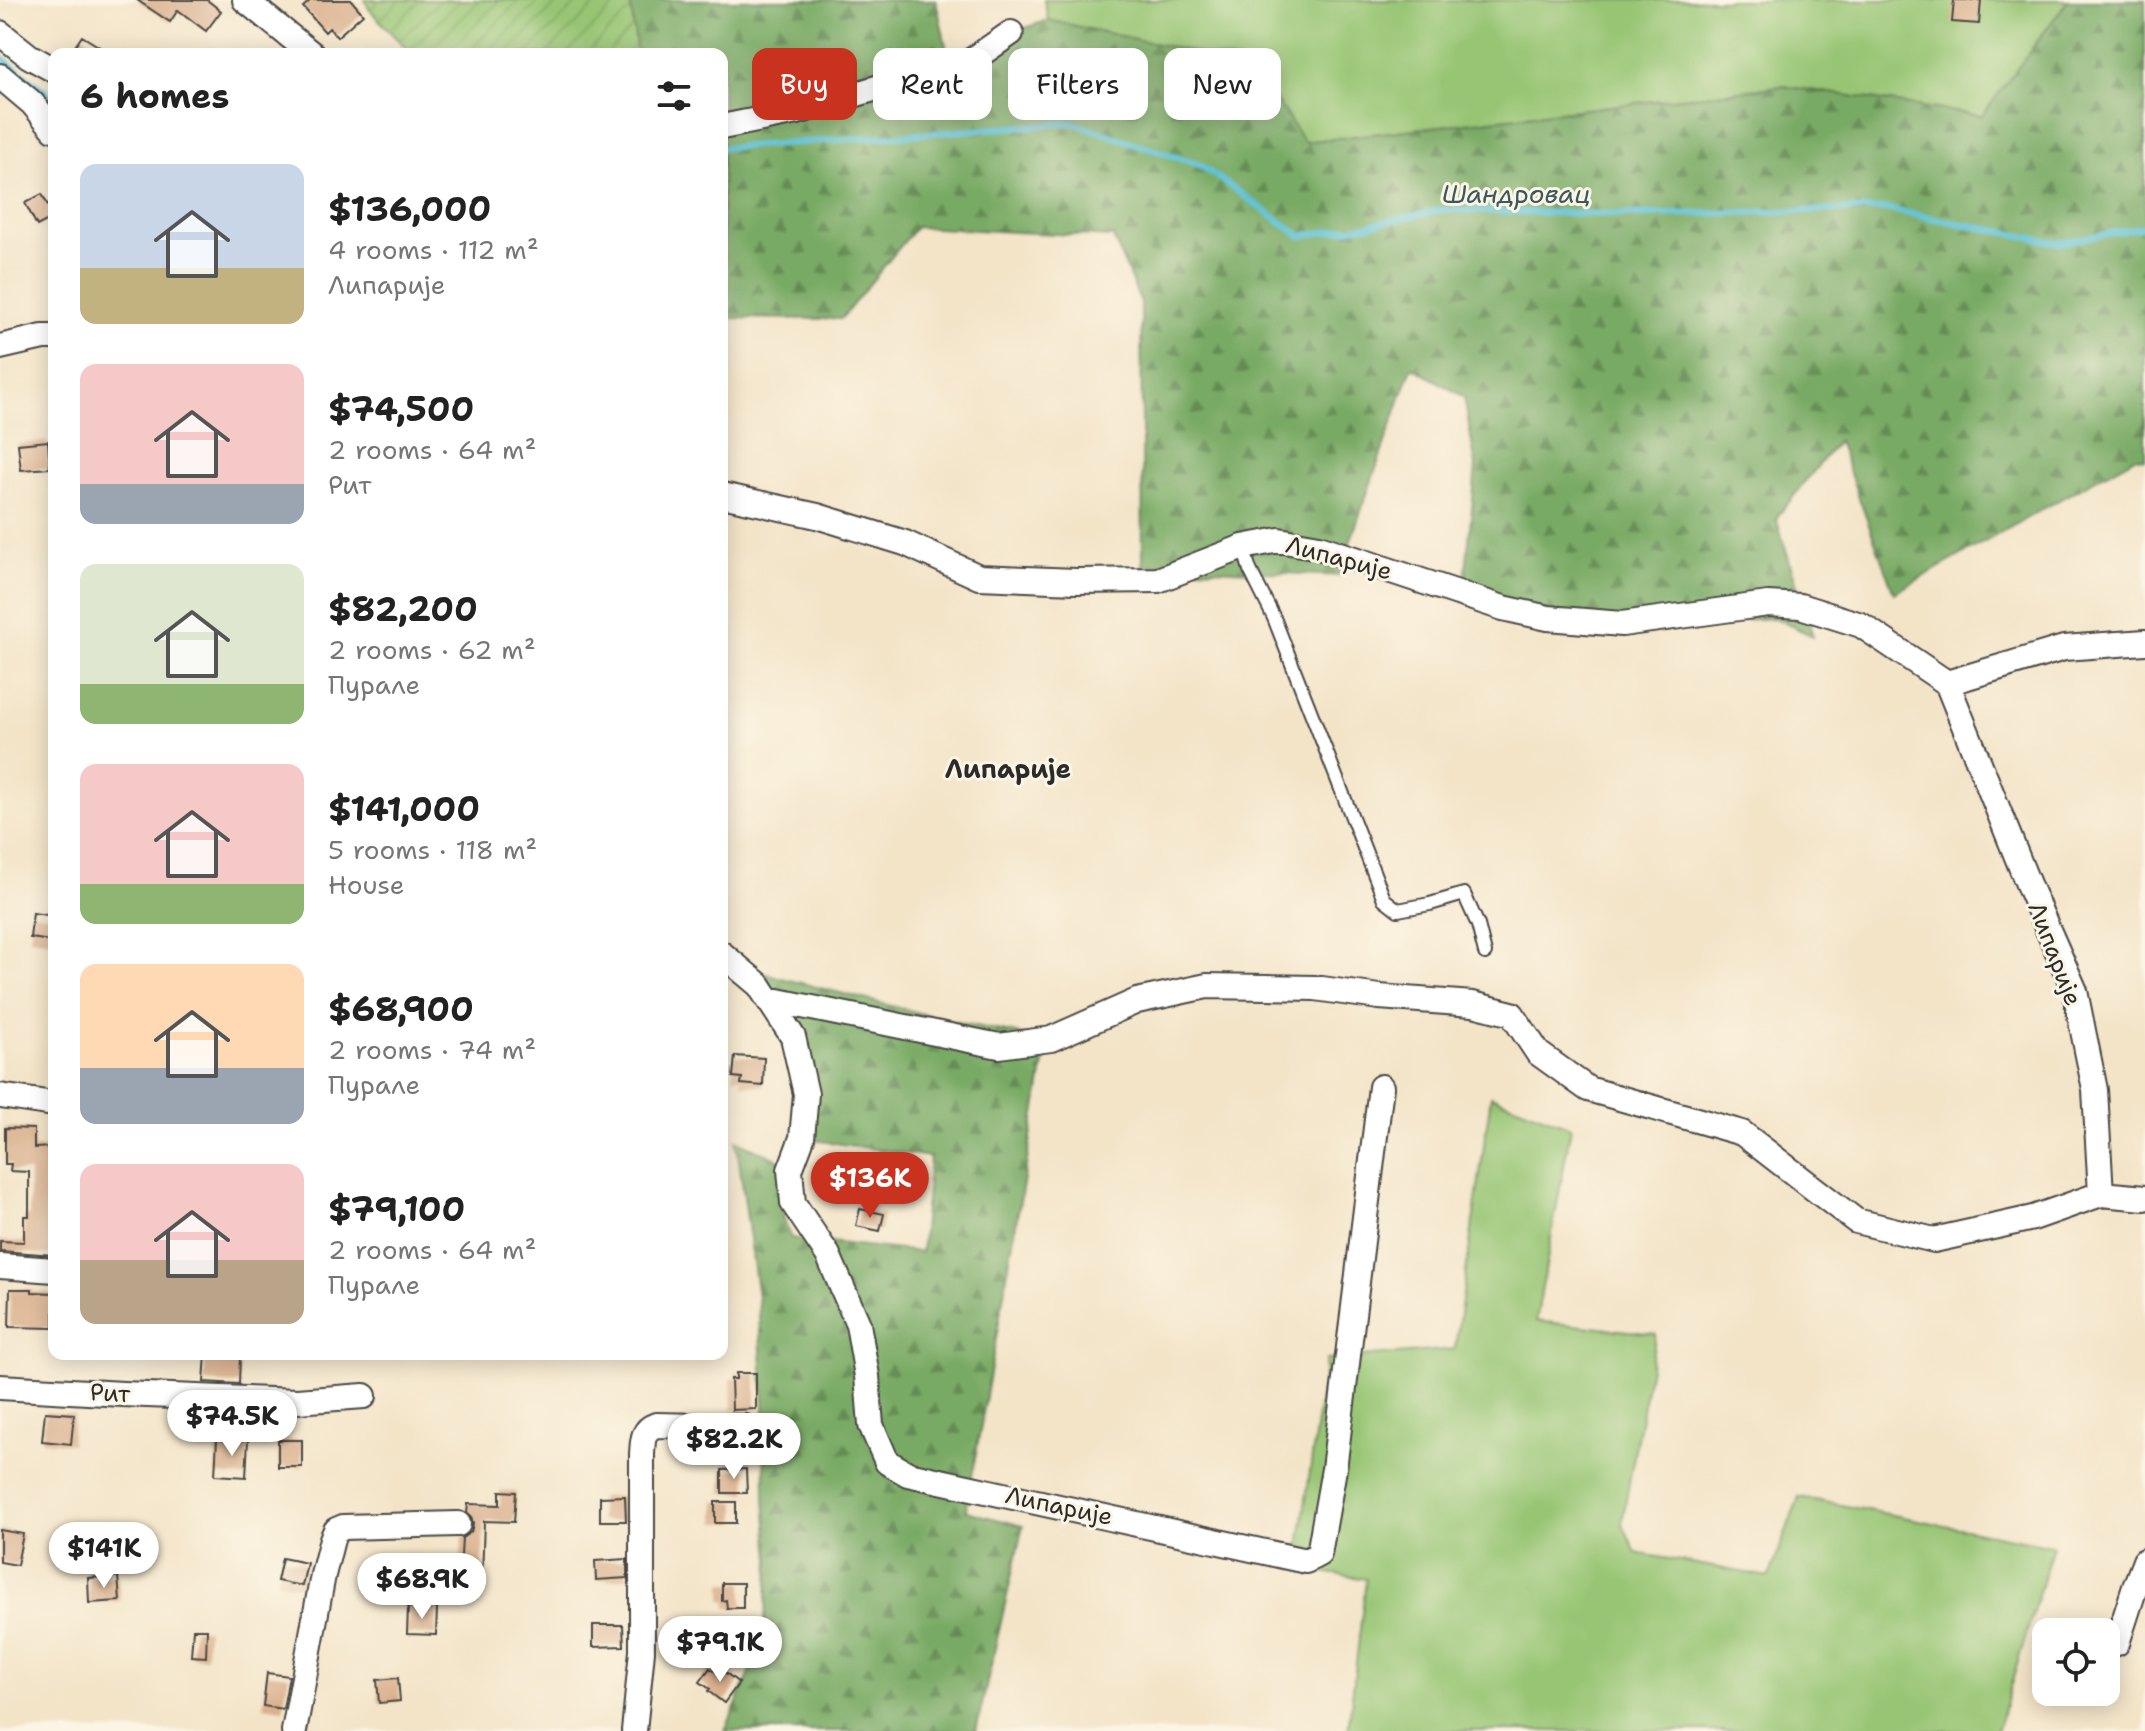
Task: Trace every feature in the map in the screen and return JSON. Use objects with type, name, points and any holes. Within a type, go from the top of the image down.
[{"type":"street","points":[[245,0],[305,48]]},
{"type":"street","points":[[728,126],[797,112],[913,77],[942,81],[1011,33]]},
{"type":"street","points":[[2,39],[48,67]]},
{"type":"street","points":[[0,76],[32,103],[48,122]]},
{"type":"street","points":[[0,347],[48,337]]},
{"type":"street","name":"Липарије","points":[[728,496],[817,516],[905,543],[979,577],[1158,580],[1243,547],[1279,540],[1319,547],[1503,608],[1548,618],[1622,624],[1768,604],[1800,606],[1861,625],[1947,683],[2030,889],[2075,991],[2095,1090],[2101,1194]]},
{"type":"street","points":[[1947,683],[2064,648],[2145,642]]},
{"type":"street","name":"Липарије","points":[[728,959],[759,985],[793,1037],[806,1094],[802,1138],[790,1170],[793,1203],[828,1255],[858,1324],[871,1425],[887,1462],[908,1474],[1306,1561],[1319,1554],[1334,1469],[1381,1087]]},
{"type":"street","points":[[768,999],[999,1046],[1051,1039],[1137,1001],[1207,986],[1315,988],[1379,997],[1473,1004],[1512,1014],[1538,1053],[1588,1089],[1742,1133],[1856,1221],[1934,1240],[2033,1218],[2101,1194],[2145,1198]]},
{"type":"street","points":[[0,1096],[48,1103]]},
{"type":"street","points":[[0,1266],[48,1270]]},
{"type":"street","name":"Рит","points":[[0,1387],[297,1401],[364,1396]]},
{"type":"street","points":[[634,1731],[642,1651],[642,1454],[645,1432],[656,1425],[745,1427]]},
{"type":"street","points":[[294,1731],[323,1575],[336,1530],[343,1527],[458,1524]]},
{"type":"street","points":[[2120,1634],[2145,1561]]},
{"type":"lane","points":[[1243,547],[1384,899],[1398,910],[1464,894],[1478,925],[1485,953]]},
{"type":"green space","points":[[365,0],[630,0],[636,48],[405,48],[369,9]]},
{"type":"green space","points":[[630,0],[936,0],[946,48],[873,48],[873,120],[992,120],[992,48],[968,48],[1048,20],[1176,48],[1164,48],[1164,120],[1281,120],[1281,107],[1304,142],[1783,86],[1982,116],[2068,0],[2145,0],[2145,459],[2135,457],[1894,593],[1838,441],[1776,518],[1813,636],[1774,618],[1626,636],[1532,623],[1463,601],[1476,466],[1464,397],[1412,367],[1338,576],[1143,565],[1141,303],[1113,237],[916,227],[841,319],[728,318],[728,48],[636,48]]},
{"type":"green space","points":[[1044,0],[2068,0],[1983,116],[1783,86],[1303,142],[1281,109],[1281,48],[1175,48],[1048,20]]},
{"type":"green space","points":[[766,974],[946,1020],[1048,1040],[966,1511],[1023,1526],[976,1731],[725,1731],[763,1642],[770,1560],[758,1297],[736,1140],[781,1161],[780,1208],[791,1238],[921,1252],[930,1157],[799,1138],[800,1113]]},
{"type":"green space","points":[[1491,1096],[1571,1127],[1536,1321],[1656,1334],[1622,1522],[1636,1553],[1769,1577],[1799,1497],[2053,1546],[1997,1731],[1348,1731],[1366,1579],[1296,1568],[1326,1360],[1455,1349]]},
{"type":"building","points":[[137,0],[207,0],[221,11],[206,31],[178,10],[170,22]]},
{"type":"building","points":[[311,0],[351,0],[363,14],[337,37],[329,28],[325,32],[303,7]]},
{"type":"building","points":[[1954,0],[1981,0],[1979,24],[1952,22]]},
{"type":"building","points":[[82,36],[101,48],[74,48]]},
{"type":"building","points":[[42,194],[48,206],[48,220],[37,226],[25,203]]},
{"type":"building","points":[[48,441],[48,468],[21,470],[18,444]]},
{"type":"building","points":[[33,913],[48,915],[48,941],[30,938]]},
{"type":"building","points":[[735,1056],[764,1058],[763,1086],[741,1084],[742,1078],[733,1077]]},
{"type":"building","points":[[5,1128],[34,1129],[34,1148],[48,1147],[48,1255],[0,1251],[0,1241],[24,1242],[24,1216],[29,1216],[29,1172],[10,1171],[11,1164],[5,1164]]},
{"type":"building","points":[[860,1209],[884,1214],[880,1231],[856,1226]]},
{"type":"building","points":[[10,1289],[48,1293],[48,1328],[9,1327]]},
{"type":"building","points":[[206,1360],[240,1360],[239,1384],[204,1382]]},
{"type":"building","points":[[736,1373],[756,1373],[756,1409],[732,1410],[731,1379],[736,1379]]},
{"type":"building","points":[[45,1412],[74,1414],[71,1444],[42,1441]]},
{"type":"building","points":[[217,1439],[248,1440],[246,1477],[215,1475]]},
{"type":"building","points":[[278,1440],[302,1440],[302,1467],[278,1467]]},
{"type":"building","points":[[746,1469],[747,1493],[722,1493],[722,1470]]},
{"type":"building","points":[[500,1491],[516,1492],[514,1522],[484,1521],[482,1577],[460,1575],[462,1538],[471,1532],[473,1524],[467,1513],[468,1504],[500,1505]]},
{"type":"building","points":[[625,1496],[626,1521],[600,1521],[600,1497]]},
{"type":"building","points":[[715,1502],[736,1502],[736,1523],[715,1523]]},
{"type":"building","points":[[0,1530],[23,1534],[17,1565],[0,1562]]},
{"type":"building","points":[[282,1558],[307,1563],[302,1586],[277,1581]]},
{"type":"building","points":[[627,1559],[627,1578],[596,1580],[595,1561]]},
{"type":"building","points":[[118,1576],[120,1601],[89,1603],[88,1578]]},
{"type":"building","points":[[722,1583],[743,1583],[743,1608],[727,1608],[726,1600],[722,1601]]},
{"type":"building","points":[[408,1607],[437,1608],[436,1635],[407,1634]]},
{"type":"building","points":[[593,1625],[623,1625],[624,1646],[593,1647]]},
{"type":"building","points":[[193,1629],[207,1629],[206,1657],[191,1656]]},
{"type":"building","points":[[710,1668],[720,1675],[723,1671],[739,1683],[724,1703],[700,1682]]},
{"type":"building","points":[[267,1673],[289,1676],[283,1709],[263,1706]]},
{"type":"building","points":[[398,1678],[400,1701],[379,1703],[377,1680]]},
{"type":"waterway","name":"Шандровац","points":[[0,56],[48,93]]},
{"type":"waterway","name":"Шандровац","points":[[728,148],[1073,123],[1200,165],[1301,236],[1440,210],[1641,215],[1886,209],[2059,243],[2145,228]]},
{"type":"district","name":"Липарије","points":[[1008,768]]}]
